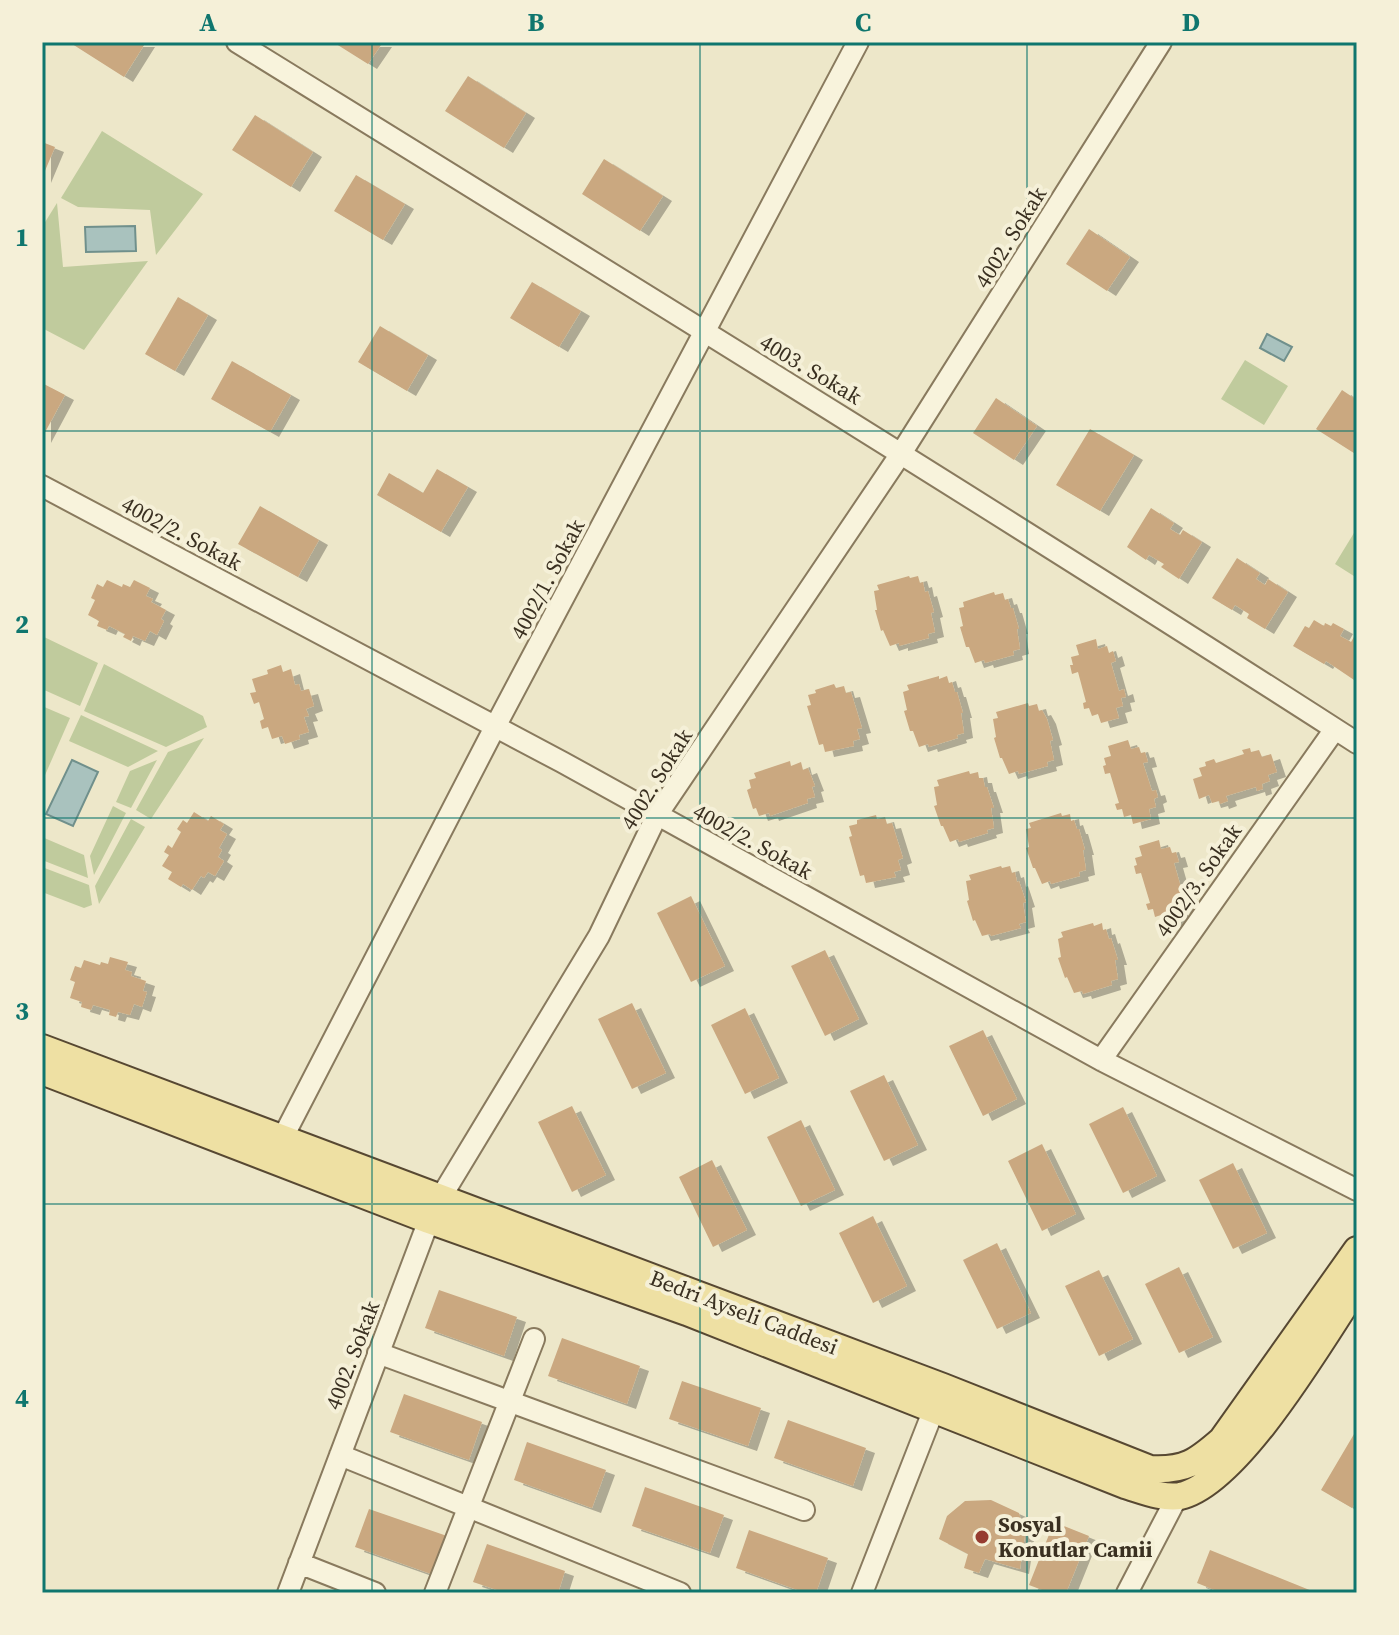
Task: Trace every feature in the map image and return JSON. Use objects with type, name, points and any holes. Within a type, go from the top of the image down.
[{"type":"main road","name":"Bedri Ayseli Caddesi","points":[[42,1048],[282,1139],[435,1208],[687,1312],[1125,1485],[1177,1497]]},
{"type":"main road","name":"Bedri Ayseli Caddesi","points":[[42,1071],[943,1387],[1132,1463],[1162,1470],[1174,1471],[1199,1460],[1222,1440],[1357,1250]]},
{"type":"main road","points":[[1177,1497],[1201,1489],[1233,1462],[1290,1387],[1357,1286]]},
{"type":"street","name":"4002/1. Sokak","points":[[282,1139],[495,727],[706,334],[858,42]]},
{"type":"street","name":"4002. Sokak","points":[[288,1593],[435,1208],[599,936],[657,815],[902,452],[1161,42]]},
{"type":"street","name":"4003. Sokak","points":[[246,44],[706,334],[902,452],[1357,743]]},
{"type":"street","name":"4002/2. Sokak","points":[[42,486],[495,727],[1101,1060],[1357,1190]]},
{"type":"street","name":"4002/3. Sokak","points":[[1101,1060],[1335,729]]},
{"type":"street","points":[[435,1593],[534,1339]]},
{"type":"street","points":[[378,1353],[804,1510]]},
{"type":"street","points":[[862,1593],[934,1409]]},
{"type":"street","points":[[340,1455],[680,1593]]},
{"type":"street","points":[[1127,1593],[1177,1497]]},
{"type":"street","points":[[299,1563],[375,1593]]},
{"type":"green space","points":[[102,131],[203,194],[156,255],[150,210],[78,207],[61,198]]},
{"type":"green space","points":[[57,203],[63,267],[148,261],[84,350],[42,328],[42,227]]},
{"type":"green space","points":[[1245,360],[1288,386],[1264,425],[1221,399]]},
{"type":"green space","points":[[1357,528],[1357,578],[1335,564]]},
{"type":"green space","points":[[42,636],[98,663],[80,706],[42,689]]},
{"type":"green space","points":[[104,664],[203,716],[207,727],[166,747],[84,711]]},
{"type":"green space","points":[[42,706],[70,718],[42,782]]},
{"type":"green space","points":[[81,715],[158,751],[128,767],[69,741]]},
{"type":"green space","points":[[204,738],[151,819],[136,810],[168,752]]},
{"type":"green space","points":[[157,760],[131,808],[116,802],[130,771]]},
{"type":"green space","points":[[113,806],[126,813],[94,875],[90,856]]},
{"type":"green space","points":[[131,819],[145,827],[99,904],[95,886]]},
{"type":"green space","points":[[42,837],[84,855],[88,878],[42,860]]},
{"type":"green space","points":[[42,867],[89,885],[92,905],[84,908],[42,892]]},
{"type":"water","points":[[135,226],[136,251],[86,252],[85,227]]},
{"type":"water","points":[[1267,334],[1292,347],[1284,361],[1260,348]]},
{"type":"water","points":[[72,760],[98,772],[73,826],[46,814]]},
{"type":"building","points":[[69,42],[146,42],[124,77]]},
{"type":"building","points":[[333,42],[383,42],[368,64]]},
{"type":"building","points":[[468,76],[526,113],[504,148],[445,111]]},
{"type":"building","points":[[255,115],[313,152],[291,187],[232,150]]},
{"type":"building","points":[[42,142],[55,147],[42,178]]},
{"type":"building","points":[[604,159],[663,196],[640,231],[582,194]]},
{"type":"building","points":[[356,175],[405,204],[383,240],[334,211]]},
{"type":"building","points":[[1089,229],[1130,257],[1107,291],[1066,264]]},
{"type":"building","points":[[532,282],[581,311],[559,347],[510,318]]},
{"type":"building","points":[[178,297],[208,315],[175,371],[145,354]]},
{"type":"building","points":[[380,326],[428,355],[407,391],[358,362]]},
{"type":"building","points":[[232,361],[291,395],[270,432],[211,399]]},
{"type":"building","points":[[42,383],[65,395],[42,438]]},
{"type":"building","points":[[1342,390],[1357,400],[1357,455],[1316,429]]},
{"type":"building","points":[[996,398],[1037,426],[1014,460],[973,433]]},
{"type":"building","points":[[1090,429],[1134,455],[1100,511],[1056,485]]},
{"type":"building","points":[[437,469],[468,487],[441,532],[377,495],[389,473],[423,493]]},
{"type":"building","points":[[260,506],[319,540],[298,577],[238,544]]},
{"type":"building","points":[[1151,508],[1174,523],[1170,529],[1180,535],[1183,530],[1202,542],[1179,579],[1161,567],[1164,564],[1149,555],[1146,560],[1127,547]]},
{"type":"building","points":[[1237,558],[1260,573],[1256,579],[1265,585],[1268,579],[1288,592],[1265,629],[1247,618],[1249,614],[1235,605],[1232,610],[1212,598]]},
{"type":"building","points":[[918,576],[925,592],[928,591],[935,632],[928,634],[929,638],[890,646],[881,631],[874,591],[879,590],[877,585]]},
{"type":"building","points":[[107,580],[130,587],[134,580],[150,588],[146,596],[166,610],[157,635],[150,631],[145,641],[133,636],[131,641],[123,637],[125,634],[109,626],[107,630],[97,626],[99,621],[88,615],[95,600],[91,598],[97,584],[103,587]]},
{"type":"building","points":[[994,592],[995,595],[1003,593],[1013,608],[1020,649],[1013,651],[1014,655],[975,663],[960,627],[963,626],[959,608],[964,607],[963,602]]},
{"type":"building","points":[[1314,620],[1324,626],[1325,623],[1331,626],[1333,623],[1344,629],[1340,636],[1351,642],[1355,635],[1357,637],[1357,682],[1326,661],[1324,664],[1293,646],[1305,626],[1309,628]]},
{"type":"building","points":[[1096,639],[1098,649],[1107,646],[1109,653],[1113,651],[1116,661],[1111,663],[1119,691],[1124,689],[1126,697],[1121,698],[1123,706],[1116,708],[1119,718],[1101,723],[1098,714],[1092,716],[1089,708],[1084,709],[1083,703],[1086,702],[1078,672],[1072,674],[1070,665],[1073,665],[1071,657],[1079,655],[1076,645]]},
{"type":"building","points":[[281,665],[283,672],[291,669],[295,685],[299,684],[301,691],[309,689],[314,706],[306,709],[309,716],[304,717],[309,732],[285,744],[282,736],[272,739],[268,727],[262,729],[260,721],[264,719],[259,702],[254,704],[250,693],[256,692],[252,679],[268,674],[267,670]]},
{"type":"building","points":[[939,676],[939,679],[947,676],[957,692],[964,733],[957,735],[958,738],[919,747],[904,711],[907,710],[903,692],[909,690],[907,685]]},
{"type":"building","points":[[834,684],[836,688],[844,686],[846,693],[851,692],[862,728],[857,729],[860,739],[853,741],[854,746],[825,752],[823,744],[819,745],[807,706],[811,705],[808,695]]},
{"type":"building","points":[[1028,703],[1029,706],[1037,704],[1047,719],[1054,760],[1047,762],[1048,766],[1009,774],[994,738],[993,719],[998,718],[996,712]]},
{"type":"building","points":[[1128,740],[1131,749],[1139,747],[1141,753],[1145,752],[1148,762],[1143,763],[1152,791],[1156,790],[1158,797],[1154,799],[1156,807],[1149,809],[1151,819],[1133,824],[1131,815],[1124,817],[1122,809],[1117,810],[1115,804],[1119,803],[1110,773],[1105,774],[1103,766],[1106,765],[1104,758],[1111,756],[1108,746]]},
{"type":"building","points":[[1250,748],[1251,752],[1259,750],[1262,757],[1271,754],[1277,772],[1268,775],[1270,781],[1262,784],[1263,789],[1257,791],[1256,787],[1226,796],[1228,801],[1220,804],[1219,801],[1212,803],[1209,795],[1199,799],[1193,779],[1202,776],[1199,768],[1206,766],[1205,762],[1214,759],[1216,763],[1244,754],[1242,750]]},
{"type":"building","points":[[790,761],[791,766],[801,762],[803,770],[808,768],[815,786],[812,787],[815,797],[807,799],[808,803],[770,816],[769,813],[759,816],[756,808],[753,809],[747,790],[751,788],[749,780],[756,778],[754,773]]},
{"type":"building","points":[[969,771],[970,774],[978,772],[987,787],[994,808],[991,808],[994,828],[987,830],[988,833],[950,842],[934,806],[937,805],[934,787],[939,786],[937,780]]},
{"type":"building","points":[[194,812],[208,821],[211,816],[224,824],[220,830],[227,834],[218,857],[224,861],[215,876],[208,872],[204,878],[201,876],[192,890],[168,879],[172,872],[162,866],[169,855],[164,852],[168,845],[172,848],[181,832],[177,829],[183,820],[187,823]]},
{"type":"building","points":[[1061,813],[1062,816],[1070,814],[1071,821],[1074,820],[1079,829],[1086,870],[1079,872],[1080,876],[1042,884],[1026,848],[1029,847],[1026,829],[1031,828],[1029,823]]},
{"type":"building","points":[[876,815],[877,819],[885,817],[887,824],[892,823],[903,858],[898,860],[901,870],[894,872],[896,877],[866,883],[864,875],[860,876],[849,826],[857,824],[857,820]]},
{"type":"building","points":[[1159,840],[1161,849],[1170,847],[1172,853],[1176,852],[1179,862],[1174,863],[1182,891],[1187,890],[1189,897],[1184,899],[1187,907],[1179,909],[1182,919],[1164,924],[1161,915],[1155,917],[1153,909],[1148,910],[1146,904],[1150,903],[1141,873],[1136,874],[1134,866],[1137,865],[1135,858],[1142,856],[1139,846]]},
{"type":"building","points":[[1010,866],[1012,873],[1015,872],[1026,902],[1023,903],[1026,922],[1019,924],[1021,928],[982,936],[967,901],[966,881],[971,880],[969,875]]},
{"type":"building","points":[[691,896],[725,966],[691,982],[657,913]]},
{"type":"building","points":[[1093,923],[1094,926],[1102,923],[1103,930],[1106,929],[1111,938],[1118,960],[1115,960],[1118,979],[1111,981],[1112,985],[1083,994],[1082,991],[1074,993],[1058,958],[1061,957],[1058,939],[1063,937],[1061,932]]},
{"type":"building","points":[[825,950],[859,1019],[825,1036],[791,966]]},
{"type":"building","points":[[110,957],[128,962],[125,970],[132,972],[131,976],[146,981],[143,991],[147,992],[142,1007],[134,1004],[130,1015],[118,1012],[116,1017],[109,1015],[110,1010],[93,1005],[91,1010],[81,1007],[82,1002],[70,998],[75,982],[70,980],[75,966],[81,968],[84,960],[108,964]]},
{"type":"building","points":[[632,1003],[666,1073],[632,1089],[598,1019]]},
{"type":"building","points":[[745,1008],[779,1078],[745,1094],[711,1025]]},
{"type":"building","points":[[983,1030],[1017,1099],[983,1116],[949,1046]]},
{"type":"building","points":[[884,1075],[918,1145],[884,1161],[850,1091]]},
{"type":"building","points":[[572,1106],[606,1175],[572,1192],[538,1122]]},
{"type":"building","points":[[1123,1107],[1157,1176],[1123,1193],[1089,1124]]},
{"type":"building","points":[[801,1120],[835,1190],[801,1206],[767,1137]]},
{"type":"building","points":[[1042,1144],[1076,1214],[1042,1231],[1008,1161]]},
{"type":"building","points":[[712,1160],[747,1230],[713,1247],[679,1177]]},
{"type":"building","points":[[1233,1163],[1267,1233],[1233,1249],[1199,1180]]},
{"type":"building","points":[[873,1216],[907,1286],[873,1303],[839,1233]]},
{"type":"building","points":[[997,1243],[1031,1313],[997,1329],[963,1260]]},
{"type":"building","points":[[1179,1267],[1213,1337],[1179,1353],[1145,1284]]},
{"type":"building","points":[[1099,1270],[1133,1339],[1099,1356],[1065,1286]]},
{"type":"building","points":[[439,1290],[517,1317],[504,1356],[425,1328]]},
{"type":"building","points":[[562,1338],[640,1366],[627,1404],[548,1376]]},
{"type":"building","points":[[682,1381],[761,1408],[748,1446],[669,1419]]},
{"type":"building","points":[[404,1394],[482,1422],[469,1460],[390,1432]]},
{"type":"building","points":[[788,1420],[866,1448],[853,1486],[774,1458]]},
{"type":"building","points":[[1357,1429],[1357,1500],[1352,1508],[1321,1490]]},
{"type":"building","points":[[527,1442],[606,1470],[592,1508],[514,1480]]},
{"type":"building","points":[[645,1487],[724,1515],[710,1553],[632,1526]]},
{"type":"building","name":"Sosyal Konutlar Camii","points":[[991,1500],[1019,1513],[1025,1535],[1020,1569],[985,1559],[979,1573],[964,1568],[968,1554],[939,1539],[947,1516],[965,1501]]},
{"type":"building","points":[[369,1509],[447,1536],[434,1575],[355,1547]]},
{"type":"building","points":[[1054,1522],[1089,1536],[1066,1593],[1050,1593],[1029,1585]]},
{"type":"building","points":[[749,1530],[828,1558],[816,1593],[806,1593],[736,1568]]},
{"type":"building","points":[[487,1544],[565,1571],[558,1593],[506,1593],[473,1582]]},
{"type":"building","points":[[1210,1550],[1317,1593],[1222,1593],[1197,1583]]},
{"type":"place","name":"Sosyal Konutlar Camii","points":[[982,1537]]}]
